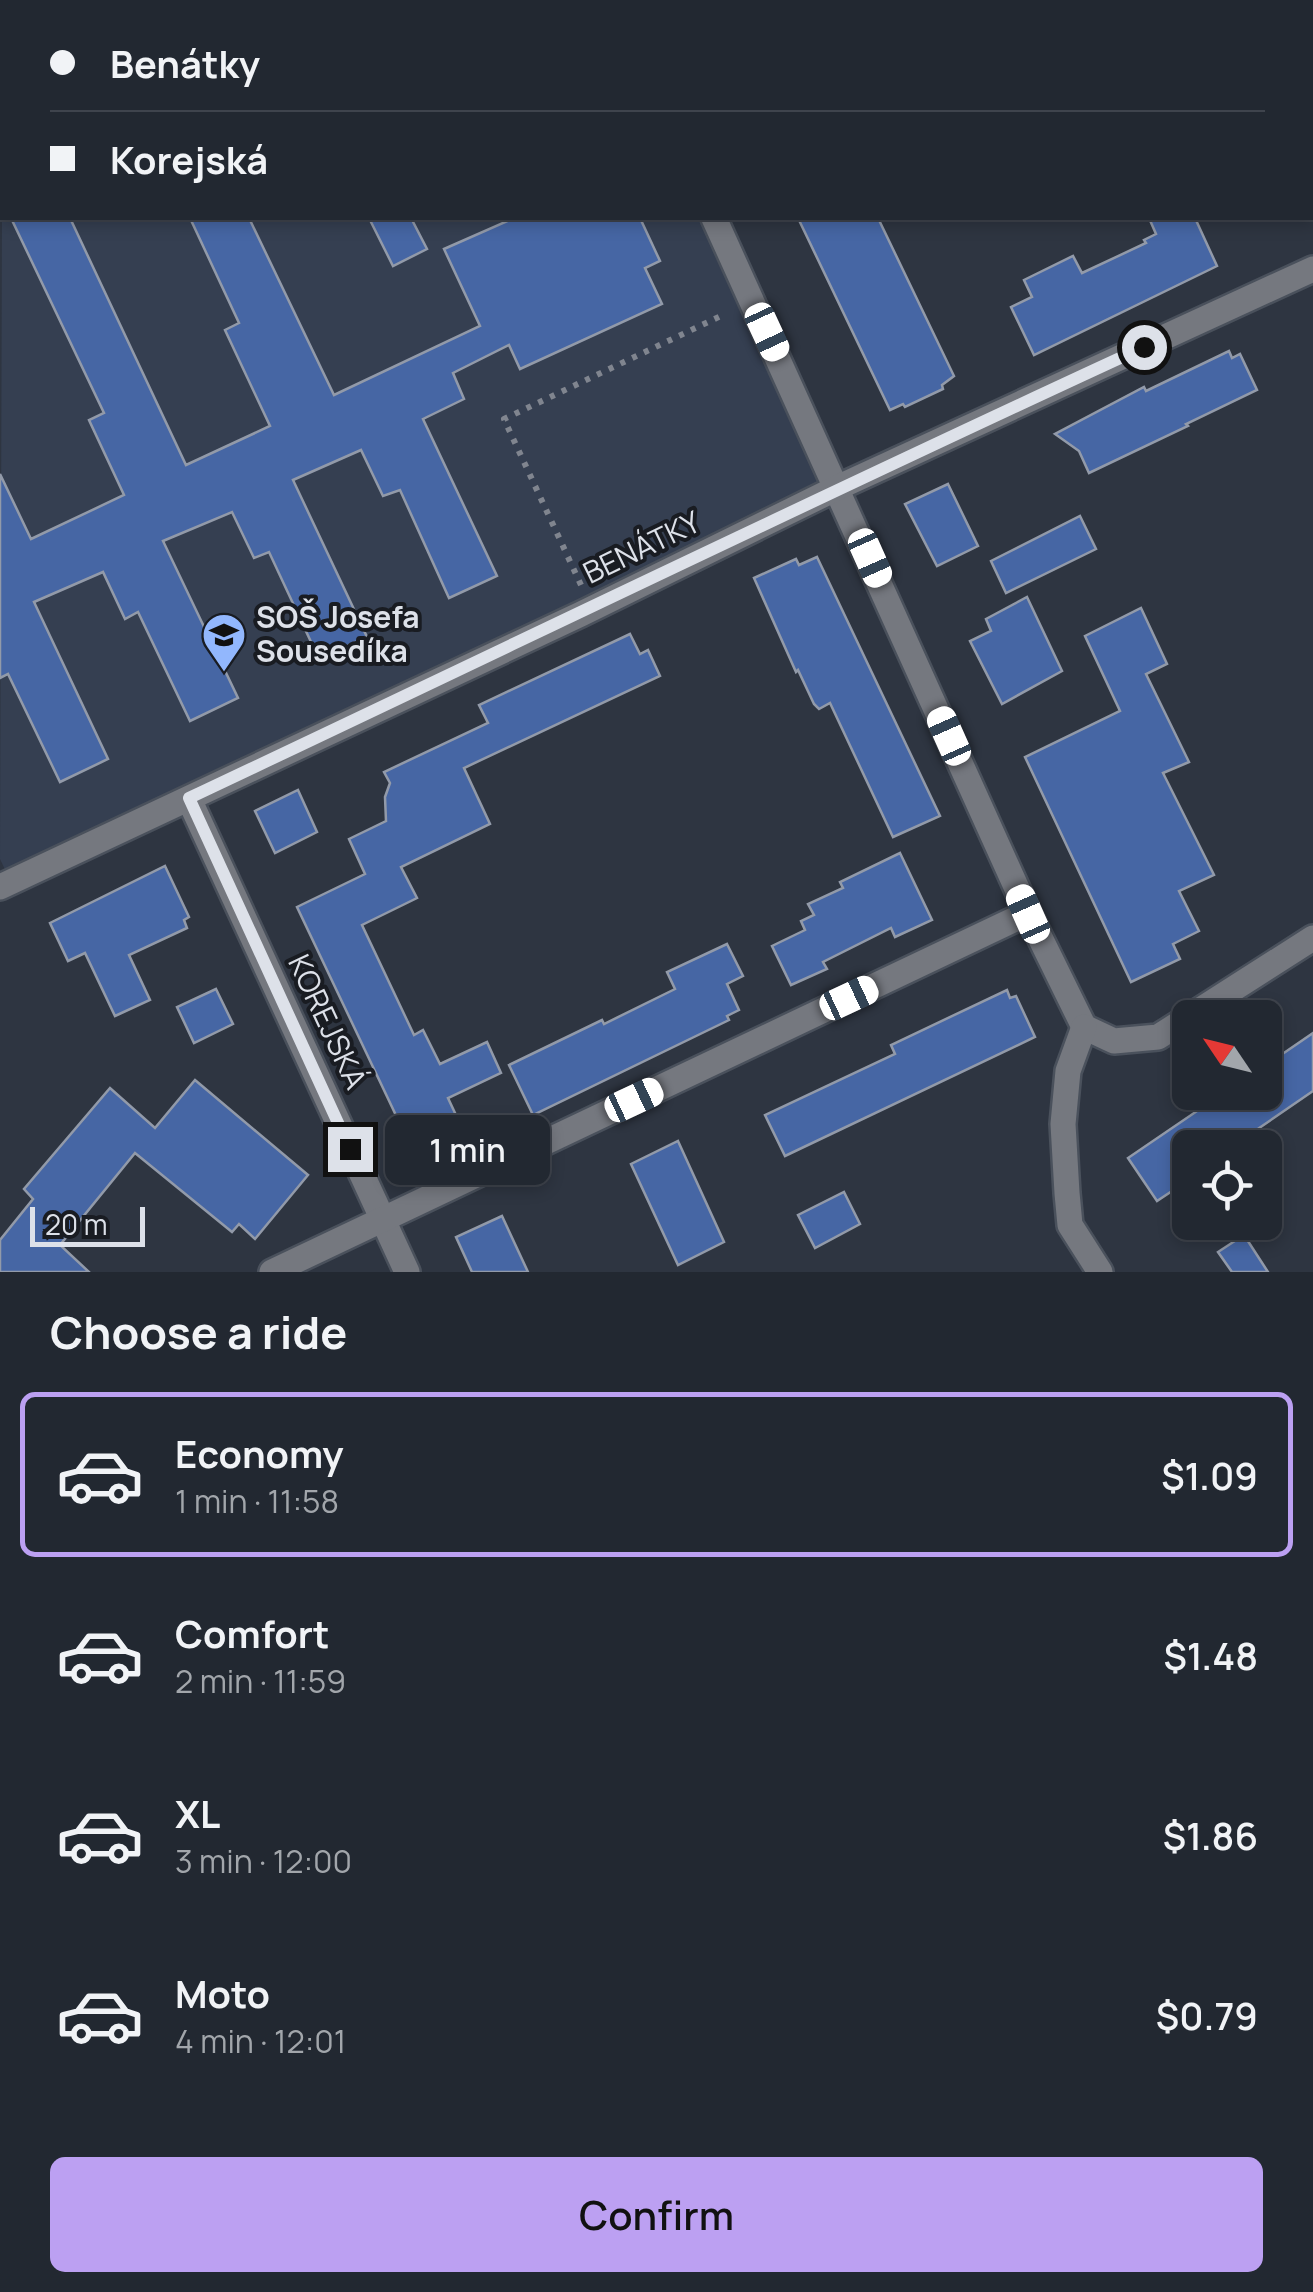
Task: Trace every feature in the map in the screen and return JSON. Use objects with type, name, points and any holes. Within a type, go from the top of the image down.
[{"type":"street","points":[[715,220],[1028,914],[1084,1027],[1114,1041],[1158,1036],[1313,938]]},
{"type":"street","name":"BENÁTKY","points":[[0,887],[189,798],[587,598],[838,488],[1313,269]]},
{"type":"street","name":"KOREJSKÁ","points":[[189,798],[407,1272]]},
{"type":"street","points":[[272,1272],[1028,914]]},
{"type":"street","points":[[1084,1027],[1068,1071],[1063,1124],[1067,1192],[1070,1224],[1100,1272]]},
{"type":"path","points":[[719,298],[734,330]]},
{"type":"path","points":[[587,598],[504,419],[753,301]]},
{"type":"path","points":[[587,598],[599,580]]},
{"type":"shaded area","name":"SOŠ Josefa Sousedíka","points":[[2,220],[715,220],[839,487],[11,882],[0,859]]},
{"type":"building","points":[[12,220],[71,220],[186,465],[270,426],[225,330],[239,323],[191,220],[250,220],[334,395],[480,326],[444,249],[509,220],[641,220],[660,261],[645,268],[662,304],[520,369],[509,345],[453,373],[464,399],[423,419],[497,576],[449,598],[400,490],[383,496],[361,450],[293,480],[367,637],[319,659],[269,552],[254,558],[232,512],[163,541],[238,698],[190,721],[138,612],[125,619],[103,572],[34,602],[108,759],[60,782],[8,674],[0,678],[0,474],[31,539],[124,495],[89,420],[104,413]]},
{"type":"building","points":[[370,220],[412,220],[427,249],[393,266]]},
{"type":"building","points":[[799,220],[879,220],[954,376],[942,385],[943,389],[890,410]]},
{"type":"building","points":[[1150,220],[1196,220],[1217,266],[1034,355],[1011,307],[1032,297],[1024,280],[1073,256],[1082,273],[1146,243],[1144,240],[1156,234]]},
{"type":"building","points":[[1229,351],[1232,358],[1240,354],[1257,390],[1188,426],[1089,473],[1079,451],[1055,434],[1144,387],[1146,391]]},
{"type":"building","points":[[948,484],[978,546],[937,566],[905,504]]},
{"type":"building","points":[[1080,516],[1096,549],[1006,593],[991,561]]},
{"type":"building","points":[[817,557],[940,816],[893,837],[830,703],[819,709],[814,704],[754,578],[796,559],[799,565]]},
{"type":"building","points":[[1027,597],[1062,671],[1002,704],[970,641],[991,631],[986,619]]},
{"type":"building","points":[[1141,608],[1167,664],[1146,674],[1189,762],[1163,773],[1214,875],[1179,891],[1199,931],[1173,944],[1180,959],[1131,982],[1025,757],[1120,711],[1085,636]]},
{"type":"building","points":[[630,634],[640,654],[648,650],[660,676],[464,768],[490,824],[401,867],[417,898],[362,925],[414,1035],[423,1030],[440,1064],[487,1042],[501,1073],[448,1098],[462,1128],[454,1132],[461,1149],[421,1168],[297,907],[365,874],[349,839],[386,821],[385,797],[390,783],[384,772],[488,723],[479,705]]},
{"type":"building","points":[[298,790],[317,832],[275,853],[255,811]]},
{"type":"building","points":[[900,853],[932,920],[895,937],[891,928],[823,962],[827,969],[791,985],[772,946],[805,930],[801,921],[814,915],[808,904],[843,888],[840,882]]},
{"type":"building","points":[[165,866],[189,917],[184,920],[187,928],[129,955],[150,1000],[115,1016],[85,953],[68,961],[50,923]]},
{"type":"building","points":[[727,944],[743,976],[727,984],[739,1010],[727,1016],[729,1020],[533,1115],[509,1065],[675,989],[667,972]]},
{"type":"building","points":[[216,989],[233,1024],[194,1043],[177,1007]]},
{"type":"building","points":[[1007,990],[1010,998],[1016,996],[1035,1037],[785,1156],[765,1115],[895,1054],[891,1045]]},
{"type":"building","points":[[1313,1033],[1313,1091],[1256,1130],[1172,1130],[1172,1191],[1157,1201],[1128,1158],[1199,1110],[1282,1110],[1282,1054]]},
{"type":"building","points":[[195,1080],[308,1175],[255,1239],[239,1224],[232,1232],[135,1153],[60,1245],[89,1272],[0,1272],[0,1240],[33,1199],[24,1189],[110,1088],[155,1128]]},
{"type":"building","points":[[678,1141],[724,1242],[678,1265],[631,1164]]},
{"type":"building","points":[[844,1192],[860,1224],[815,1248],[798,1215]]},
{"type":"building","points":[[502,1216],[528,1272],[472,1272],[456,1237]]},
{"type":"building","points":[[1236,1240],[1247,1240],[1268,1272],[1232,1272],[1218,1252]]},
{"type":"place","name":"SOŠ Josefa Sousedíka","points":[[224,673]]},
{"type":"route","points":[[350,1149],[189,798],[838,488],[1144,347]]}]
